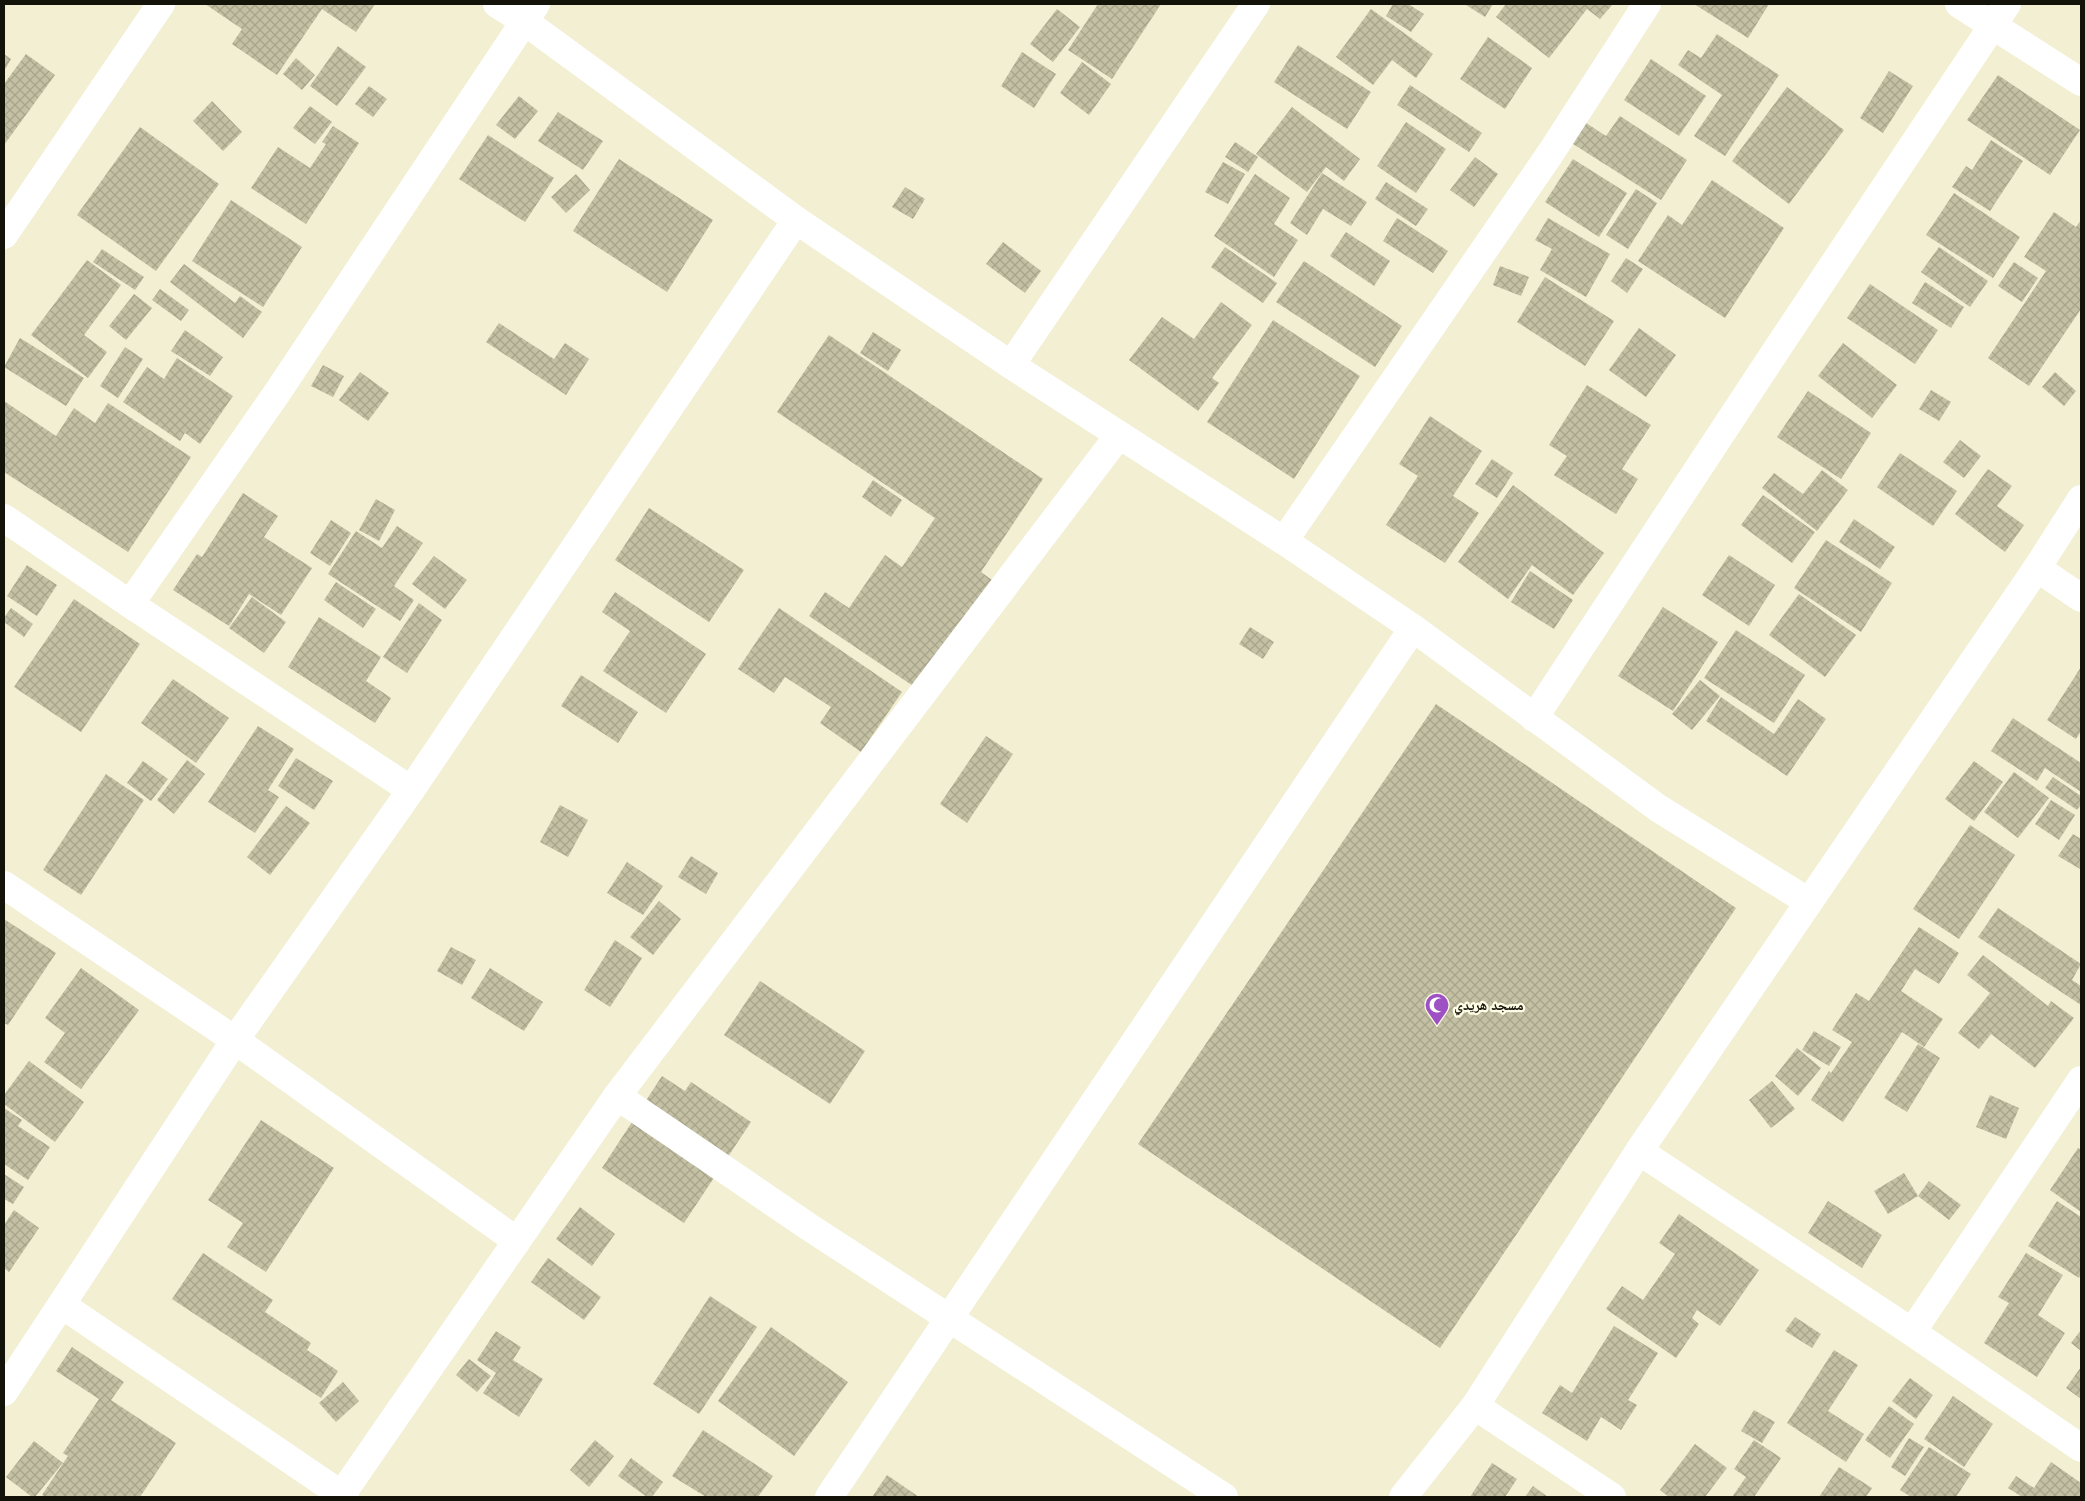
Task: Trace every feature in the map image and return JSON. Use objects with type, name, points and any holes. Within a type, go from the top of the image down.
[{"type":"street","points":[[4,235],[161,4]]},
{"type":"street","points":[[497,4],[530,12],[796,220],[1011,365],[1284,541],[1412,628],[1658,808],[1809,902]]},
{"type":"street","points":[[1011,365],[1256,4]]},
{"type":"street","points":[[1284,541],[1550,154],[1646,4]]},
{"type":"street","points":[[1959,4],[2000,15],[2081,82]]},
{"type":"street","points":[[130,604],[277,393],[530,12]]},
{"type":"street","points":[[1534,718],[2000,15]]},
{"type":"street","points":[[4,1392],[235,1040],[411,790],[796,220]]},
{"type":"street","points":[[62,1305],[342,1496],[617,1096],[1120,435]]},
{"type":"street","points":[[1403,1497],[1475,1406],[1639,1151],[2037,568],[2081,499]]},
{"type":"street","points":[[4,518],[411,790]]},
{"type":"street","points":[[2037,568],[2081,598]]},
{"type":"street","points":[[829,1497],[1412,628]]},
{"type":"street","points":[[4,885],[235,1040],[517,1242]]},
{"type":"street","points":[[1912,1332],[2081,1080]]},
{"type":"street","points":[[617,1096],[809,1227],[1224,1497]]},
{"type":"street","points":[[1639,1151],[1912,1332],[2081,1448]]},
{"type":"street","points":[[1475,1406],[1612,1497]]},
{"type":"building","points":[[205,4],[375,4],[356,32],[322,9],[277,75],[232,44],[242,29]]},
{"type":"building","points":[[1098,4],[1161,4],[1112,79],[1068,50]]},
{"type":"building","points":[[1393,4],[1408,4],[1424,14],[1411,32],[1386,16]]},
{"type":"building","points":[[1467,4],[1493,4],[1485,17]]},
{"type":"building","points":[[1506,4],[1613,4],[1600,19],[1587,9],[1549,58],[1496,17]]},
{"type":"building","points":[[1694,4],[1769,4],[1748,38]]},
{"type":"building","points":[[1057,9],[1080,27],[1053,62],[1030,44]]},
{"type":"building","points":[[1371,9],[1433,54],[1416,78],[1392,60],[1373,85],[1336,57]]},
{"type":"building","points":[[1717,34],[1779,75],[1725,156],[1694,136],[1722,95],[1678,65],[1688,50],[1701,58]]},
{"type":"building","points":[[1488,37],[1532,68],[1505,109],[1460,79]]},
{"type":"building","points":[[1298,45],[1371,92],[1347,129],[1274,82]]},
{"type":"building","points":[[338,46],[366,67],[337,106],[310,86]]},
{"type":"building","points":[[1022,52],[1056,74],[1034,108],[1001,86]]},
{"type":"building","points":[[4,54],[11,59],[4,71]]},
{"type":"building","points":[[26,54],[55,75],[4,145],[4,84]]},
{"type":"building","points":[[296,58],[315,75],[302,90],[283,74]]},
{"type":"building","points":[[1651,59],[1706,96],[1679,136],[1624,100]]},
{"type":"building","points":[[1082,62],[1111,84],[1089,115],[1060,93]]},
{"type":"building","points":[[1889,71],[1913,86],[1883,133],[1860,118]]},
{"type":"building","points":[[1998,75],[2080,130],[2050,175],[1967,120]]},
{"type":"building","points":[[1410,85],[1482,133],[1469,152],[1397,105]]},
{"type":"building","points":[[369,86],[387,99],[373,117],[355,104]]},
{"type":"building","points":[[1787,87],[1844,130],[1789,204],[1732,161]]},
{"type":"building","points":[[519,96],[538,111],[515,139],[496,125]]},
{"type":"building","points":[[212,101],[242,132],[223,151],[193,121]]},
{"type":"building","points":[[310,106],[332,122],[315,144],[293,128]]},
{"type":"building","points":[[1292,107],[1360,159],[1344,181],[1326,167],[1307,192],[1256,154]]},
{"type":"building","points":[[558,112],[603,141],[583,170],[538,141]]},
{"type":"building","points":[[1620,116],[1687,160],[1661,200],[1570,142],[1583,121],[1606,136]]},
{"type":"building","points":[[1406,122],[1446,149],[1416,193],[1377,166]]},
{"type":"building","points":[[333,126],[359,143],[306,224],[251,188],[278,147],[310,168],[326,144],[322,142]]},
{"type":"building","points":[[140,127],[219,184],[156,271],[77,215]]},
{"type":"building","points":[[488,135],[554,178],[525,222],[459,179]]},
{"type":"building","points":[[1991,140],[2023,161],[1990,211],[1952,187],[1966,166],[1972,170]]},
{"type":"building","points":[[1235,142],[1258,157],[1248,172],[1225,157]]},
{"type":"building","points":[[1475,157],[1498,174],[1474,207],[1450,190]]},
{"type":"building","points":[[619,159],[713,220],[667,292],[573,231]]},
{"type":"building","points":[[1573,159],[1627,193],[1599,237],[1545,202]]},
{"type":"building","points":[[1223,162],[1245,174],[1228,204],[1205,192]]},
{"type":"building","points":[[1322,173],[1367,202],[1351,226],[1323,209],[1307,235],[1290,223]]},
{"type":"building","points":[[576,174],[590,190],[566,213],[551,197]]},
{"type":"building","points":[[1255,174],[1290,198],[1274,224],[1298,240],[1274,277],[1214,236]]},
{"type":"building","points":[[1712,180],[1784,228],[1725,318],[1638,261],[1668,215],[1682,225]]},
{"type":"building","points":[[1386,182],[1428,209],[1416,226],[1375,199]]},
{"type":"building","points":[[905,187],[925,199],[913,219],[892,207]]},
{"type":"building","points":[[1636,189],[1657,203],[1628,249],[1606,235]]},
{"type":"building","points":[[1954,193],[2020,237],[1993,278],[1926,235]]},
{"type":"building","points":[[231,200],[302,247],[263,307],[192,261]]},
{"type":"building","points":[[2054,212],[2076,227],[2081,220],[2081,309],[2029,386],[1988,358],[2046,271],[2024,257]]},
{"type":"building","points":[[1397,218],[1448,251],[1433,273],[1383,241]]},
{"type":"building","points":[[1548,218],[1610,254],[1586,297],[1540,270],[1552,249],[1535,240]]},
{"type":"building","points":[[1346,232],[1390,261],[1374,286],[1330,256]]},
{"type":"building","points":[[1003,242],[1041,271],[1025,293],[986,264]]},
{"type":"building","points":[[1225,247],[1277,283],[1263,303],[1211,267]]},
{"type":"building","points":[[1939,247],[1988,281],[1970,307],[1921,272]]},
{"type":"building","points":[[102,249],[144,277],[135,290],[93,262]]},
{"type":"building","points":[[1626,258],[1643,269],[1627,293],[1611,281]]},
{"type":"building","points":[[87,260],[121,285],[84,335],[107,352],[88,378],[31,335]]},
{"type":"building","points":[[1304,261],[1402,326],[1375,367],[1276,302]]},
{"type":"building","points":[[2014,262],[2038,278],[2022,302],[1998,286]]},
{"type":"building","points":[[184,264],[235,303],[240,296],[262,312],[243,338],[170,282]]},
{"type":"building","points":[[1500,266],[1529,277],[1521,296],[1493,285]]},
{"type":"building","points":[[1545,277],[1614,321],[1585,366],[1517,322]]},
{"type":"building","points":[[1925,282],[1964,307],[1951,328],[1912,303]]},
{"type":"building","points":[[1870,284],[1938,330],[1915,364],[1847,318]]},
{"type":"building","points":[[160,289],[189,310],[181,321],[152,300]]},
{"type":"building","points":[[134,294],[152,308],[126,340],[109,326]]},
{"type":"building","points":[[1221,302],[1252,325],[1212,378],[1219,383],[1198,411],[1129,360],[1162,317],[1194,339]]},
{"type":"building","points":[[1273,320],[1360,376],[1294,479],[1207,422]]},
{"type":"building","points":[[499,323],[554,359],[565,343],[589,359],[566,395],[486,342]]},
{"type":"building","points":[[1639,328],[1676,355],[1646,397],[1609,370]]},
{"type":"building","points":[[185,330],[223,357],[210,376],[171,351]]},
{"type":"building","points":[[873,332],[901,350],[888,371],[860,353]]},
{"type":"building","points":[[829,335],[1043,479],[981,572],[999,585],[925,694],[809,616],[825,592],[849,608],[885,555],[902,567],[935,518],[777,412]]},
{"type":"building","points":[[20,338],[84,378],[66,406],[4,367]]},
{"type":"building","points":[[1843,343],[1897,385],[1872,418],[1818,376]]},
{"type":"building","points":[[125,347],[143,359],[118,398],[100,386]]},
{"type":"building","points":[[177,358],[233,396],[200,444],[185,433],[180,441],[123,402],[147,367],[164,379]]},
{"type":"building","points":[[323,365],[344,376],[333,397],[311,386]]},
{"type":"building","points":[[360,372],[389,393],[368,421],[339,400]]},
{"type":"building","points":[[2055,372],[2076,391],[2064,406],[2042,387]]},
{"type":"building","points":[[1587,385],[1651,425],[1622,469],[1638,479],[1616,514],[1554,475],[1567,456],[1549,445]]},
{"type":"building","points":[[1931,390],[1951,402],[1939,421],[1919,409]]},
{"type":"building","points":[[1808,391],[1871,433],[1841,479],[1777,437]]},
{"type":"building","points":[[4,401],[56,436],[74,408],[95,423],[108,403],[191,457],[128,552],[4,472]]},
{"type":"building","points":[[1430,416],[1482,451],[1453,496],[1479,513],[1445,563],[1386,525],[1418,476],[1399,464]]},
{"type":"building","points":[[1960,440],[1981,456],[1964,478],[1943,462]]},
{"type":"building","points":[[1900,453],[1957,491],[1933,526],[1877,487]]},
{"type":"building","points":[[1492,459],[1513,473],[1497,498],[1475,484]]},
{"type":"building","points":[[1988,469],[2012,486],[1997,506],[2024,525],[2005,552],[1955,514]]},
{"type":"building","points":[[1822,470],[1848,490],[1817,531],[1762,488],[1774,473],[1803,494]]},
{"type":"building","points":[[873,480],[902,500],[891,517],[862,497]]},
{"type":"building","points":[[1513,485],[1604,553],[1573,595],[1532,565],[1508,599],[1458,562]]},
{"type":"building","points":[[243,493],[278,516],[264,537],[312,568],[281,615],[249,594],[229,626],[173,590],[197,554],[202,557]]},
{"type":"building","points":[[1763,495],[1815,532],[1792,563],[1741,525]]},
{"type":"building","points":[[376,499],[395,510],[379,541],[359,530]]},
{"type":"building","points":[[649,508],[744,570],[709,622],[615,560]]},
{"type":"building","points":[[1854,519],[1895,547],[1880,569],[1839,542]]},
{"type":"building","points":[[331,520],[351,533],[330,566],[310,553]]},
{"type":"building","points":[[397,526],[423,543],[394,586],[414,600],[400,621],[328,574],[356,531],[382,548]]},
{"type":"building","points":[[1826,540],[1892,583],[1861,632],[1794,588]]},
{"type":"building","points":[[1729,555],[1775,585],[1749,626],[1702,595]]},
{"type":"building","points":[[434,556],[467,580],[445,609],[412,584]]},
{"type":"building","points":[[27,565],[57,585],[37,616],[7,596]]},
{"type":"building","points":[[1530,571],[1573,600],[1554,629],[1511,602]]},
{"type":"building","points":[[336,582],[376,609],[363,628],[324,600]]},
{"type":"building","points":[[615,592],[706,654],[666,713],[603,671],[630,631],[602,612]]},
{"type":"building","points":[[1799,594],[1856,635],[1825,677],[1769,635]]},
{"type":"building","points":[[252,597],[286,622],[264,653],[229,628]]},
{"type":"building","points":[[74,599],[140,644],[81,732],[14,687]]},
{"type":"building","points":[[419,603],[442,620],[407,673],[383,657]]},
{"type":"building","points":[[1663,607],[1718,642],[1673,711],[1618,676]]},
{"type":"building","points":[[11,608],[33,624],[24,637],[4,622],[4,618]]},
{"type":"building","points":[[779,608],[902,692],[861,752],[820,723],[831,707],[785,677],[774,693],[738,669]]},
{"type":"building","points":[[319,617],[381,657],[366,681],[391,698],[375,723],[288,667]]},
{"type":"building","points":[[1250,627],[1274,642],[1263,659],[1239,644]]},
{"type":"building","points":[[1736,630],[1805,675],[1774,723],[1704,678]]},
{"type":"building","points":[[2081,667],[2081,731],[2076,739],[2047,720]]},
{"type":"building","points":[[581,675],[638,712],[618,743],[561,706]]},
{"type":"building","points":[[173,679],[229,718],[196,763],[141,723]]},
{"type":"building","points":[[1700,680],[1720,696],[1692,730],[1672,714]]},
{"type":"building","points":[[1721,697],[1774,734],[1798,699],[1826,719],[1787,776],[1706,721]]},
{"type":"building","name":"مسجد هريدي","points":[[1436,704],[1736,908],[1440,1348],[1138,1144]]},
{"type":"building","points":[[2013,718],[2081,763],[2081,792],[2045,768],[2037,781],[1991,751]]},
{"type":"building","points":[[258,726],[294,749],[268,790],[279,797],[255,833],[208,802]]},
{"type":"building","points":[[986,736],[1013,754],[967,823],[940,804]]},
{"type":"building","points":[[296,758],[333,781],[314,810],[278,786]]},
{"type":"building","points":[[187,760],[205,774],[174,814],[157,800]]},
{"type":"building","points":[[143,761],[168,779],[151,801],[127,783]]},
{"type":"building","points":[[1974,761],[2003,782],[1974,821],[1945,799]]},
{"type":"building","points":[[2014,772],[2049,798],[2018,838],[1984,812]]},
{"type":"building","points":[[106,774],[144,800],[81,895],[43,870]]},
{"type":"building","points":[[2053,777],[2081,796],[2081,805],[2077,810],[2045,788]]},
{"type":"building","points":[[2051,800],[2075,815],[2059,840],[2035,824]]},
{"type":"building","points":[[560,805],[588,820],[568,857],[540,842]]},
{"type":"building","points":[[286,806],[310,823],[270,875],[247,857]]},
{"type":"building","points":[[1970,825],[2015,855],[1959,939],[1913,909]]},
{"type":"building","points":[[2073,834],[2081,839],[2080,869],[2058,856]]},
{"type":"building","points":[[691,856],[718,873],[706,894],[678,877]]},
{"type":"building","points":[[627,862],[663,886],[643,915],[607,893]]},
{"type":"building","points":[[659,901],[681,919],[653,955],[630,937]]},
{"type":"building","points":[[1998,908],[2081,964],[2072,980],[2081,986],[2081,1005],[1978,937]]},
{"type":"building","points":[[4,919],[56,953],[8,1025],[4,1023]]},
{"type":"building","points":[[1919,927],[1959,953],[1939,984],[1915,969],[1901,991],[1943,1019],[1924,1047],[1902,1032],[1843,1122],[1811,1100],[1829,1071],[1831,1073],[1852,1042],[1832,1030],[1856,993],[1869,1001]]},
{"type":"building","points":[[615,940],[642,958],[610,1007],[584,990]]},
{"type":"building","points":[[451,947],[476,960],[462,985],[437,971]]},
{"type":"building","points":[[1983,955],[2048,1006],[2051,1001],[2074,1018],[2035,1068],[1991,1034],[1979,1049],[1958,1033],[1990,993],[1967,975]]},
{"type":"building","points":[[81,968],[139,1010],[81,1089],[44,1062],[65,1033],[45,1018]]},
{"type":"building","points":[[490,968],[543,1002],[524,1031],[471,998]]},
{"type":"building","points":[[760,981],[865,1051],[830,1104],[724,1035]]},
{"type":"building","points":[[1814,1031],[1841,1047],[1829,1066],[1802,1050]]},
{"type":"building","points":[[1918,1044],[1940,1058],[1907,1112],[1884,1098]]},
{"type":"building","points":[[1797,1048],[1821,1068],[1798,1096],[1775,1076]]},
{"type":"building","points":[[29,1061],[84,1102],[55,1142],[4,1104],[4,1095]]},
{"type":"building","points":[[662,1076],[685,1091],[691,1082],[751,1122],[684,1223],[602,1168]]},
{"type":"building","points":[[1772,1081],[1795,1109],[1771,1128],[1749,1100]]},
{"type":"building","points":[[1990,1095],[2019,1108],[2006,1139],[1976,1127]]},
{"type":"building","points":[[4,1108],[22,1120],[18,1126],[50,1147],[28,1180],[4,1164]]},
{"type":"building","points":[[261,1120],[334,1168],[266,1272],[227,1247],[243,1223],[208,1200]]},
{"type":"building","points":[[2078,1148],[2081,1150],[2081,1212],[2050,1190]]},
{"type":"building","points":[[1904,1173],[1918,1196],[1888,1214],[1874,1191]]},
{"type":"building","points":[[4,1174],[24,1187],[13,1204],[4,1199]]},
{"type":"building","points":[[1929,1181],[1961,1205],[1949,1220],[1918,1196]]},
{"type":"building","points":[[1828,1201],[1882,1235],[1862,1268],[1808,1233]]},
{"type":"building","points":[[2057,1201],[2081,1217],[2081,1274],[2079,1278],[2028,1246]]},
{"type":"building","points":[[580,1207],[615,1234],[592,1266],[556,1239]]},
{"type":"building","points":[[14,1210],[39,1228],[9,1272],[4,1268],[4,1225]]},
{"type":"building","points":[[1679,1214],[1759,1270],[1720,1326],[1697,1310],[1692,1318],[1699,1324],[1676,1358],[1606,1309],[1622,1286],[1643,1300],[1675,1254],[1659,1243]]},
{"type":"building","points":[[203,1253],[273,1300],[265,1312],[311,1343],[307,1350],[338,1371],[321,1398],[172,1299]]},
{"type":"building","points":[[2026,1253],[2063,1275],[2038,1315],[2065,1333],[2037,1377],[1984,1343],[2009,1303],[1998,1297]]},
{"type":"building","points":[[548,1258],[601,1297],[584,1320],[531,1282]]},
{"type":"building","points":[[710,1296],[757,1327],[699,1414],[653,1384]]},
{"type":"building","points":[[1795,1317],[1821,1334],[1812,1348],[1785,1331]]},
{"type":"building","points":[[1614,1326],[1658,1353],[1628,1400],[1637,1405],[1621,1430],[1601,1417],[1587,1441],[1542,1413],[1560,1385],[1572,1393]]},
{"type":"building","points":[[771,1327],[848,1382],[794,1456],[718,1401]]},
{"type":"building","points":[[2081,1330],[2081,1351],[2071,1343]]},
{"type":"building","points":[[496,1331],[521,1347],[513,1360],[543,1379],[519,1417],[483,1393],[496,1373],[477,1360]]},
{"type":"building","points":[[72,1347],[124,1382],[111,1400],[176,1443],[140,1497],[46,1497],[42,1495],[68,1456],[63,1453],[99,1399],[56,1371]]},
{"type":"building","points":[[1834,1350],[1858,1365],[1828,1411],[1864,1434],[1846,1462],[1787,1423]]},
{"type":"building","points":[[469,1359],[491,1376],[477,1392],[456,1375]]},
{"type":"building","points":[[2081,1367],[2081,1399],[2066,1388]]},
{"type":"building","points":[[1910,1378],[1933,1395],[1916,1419],[1892,1401]]},
{"type":"building","points":[[343,1382],[359,1401],[336,1422],[319,1403]]},
{"type":"building","points":[[1953,1396],[1993,1424],[1964,1467],[1924,1439]]},
{"type":"building","points":[[1889,1406],[1914,1424],[1890,1458],[1865,1440]]},
{"type":"building","points":[[1754,1410],[1775,1422],[1762,1443],[1741,1431]]},
{"type":"building","points":[[703,1430],[773,1476],[758,1497],[706,1497],[672,1476]]},
{"type":"building","points":[[1909,1438],[1924,1447],[1905,1476],[1891,1467]]},
{"type":"building","points":[[595,1440],[614,1456],[589,1487],[570,1470]]},
{"type":"building","points":[[1754,1440],[1781,1458],[1754,1497],[1732,1497],[1746,1477],[1734,1469]]},
{"type":"building","points":[[34,1441],[63,1463],[35,1497],[32,1497],[6,1477]]},
{"type":"building","points":[[1695,1444],[1727,1468],[1705,1497],[1669,1497],[1660,1490]]},
{"type":"building","points":[[1929,1447],[1971,1474],[1956,1497],[1911,1497],[1900,1490]]},
{"type":"building","points":[[631,1458],[663,1482],[652,1497],[647,1497],[618,1476]]},
{"type":"building","points":[[2051,1462],[2081,1483],[2081,1497],[2022,1497],[2008,1488],[2016,1476],[2034,1488]]},
{"type":"building","points":[[1492,1463],[1517,1479],[1505,1497],[1470,1497]]},
{"type":"building","points":[[1839,1467],[1872,1488],[1866,1497],[1819,1497]]},
{"type":"building","points":[[887,1475],[919,1497],[872,1497]]},
{"type":"building","points":[[1533,1486],[1548,1497],[1525,1497]]},
{"type":"place","name":"مسجد هريدي","points":[[1437,1026]]}]
